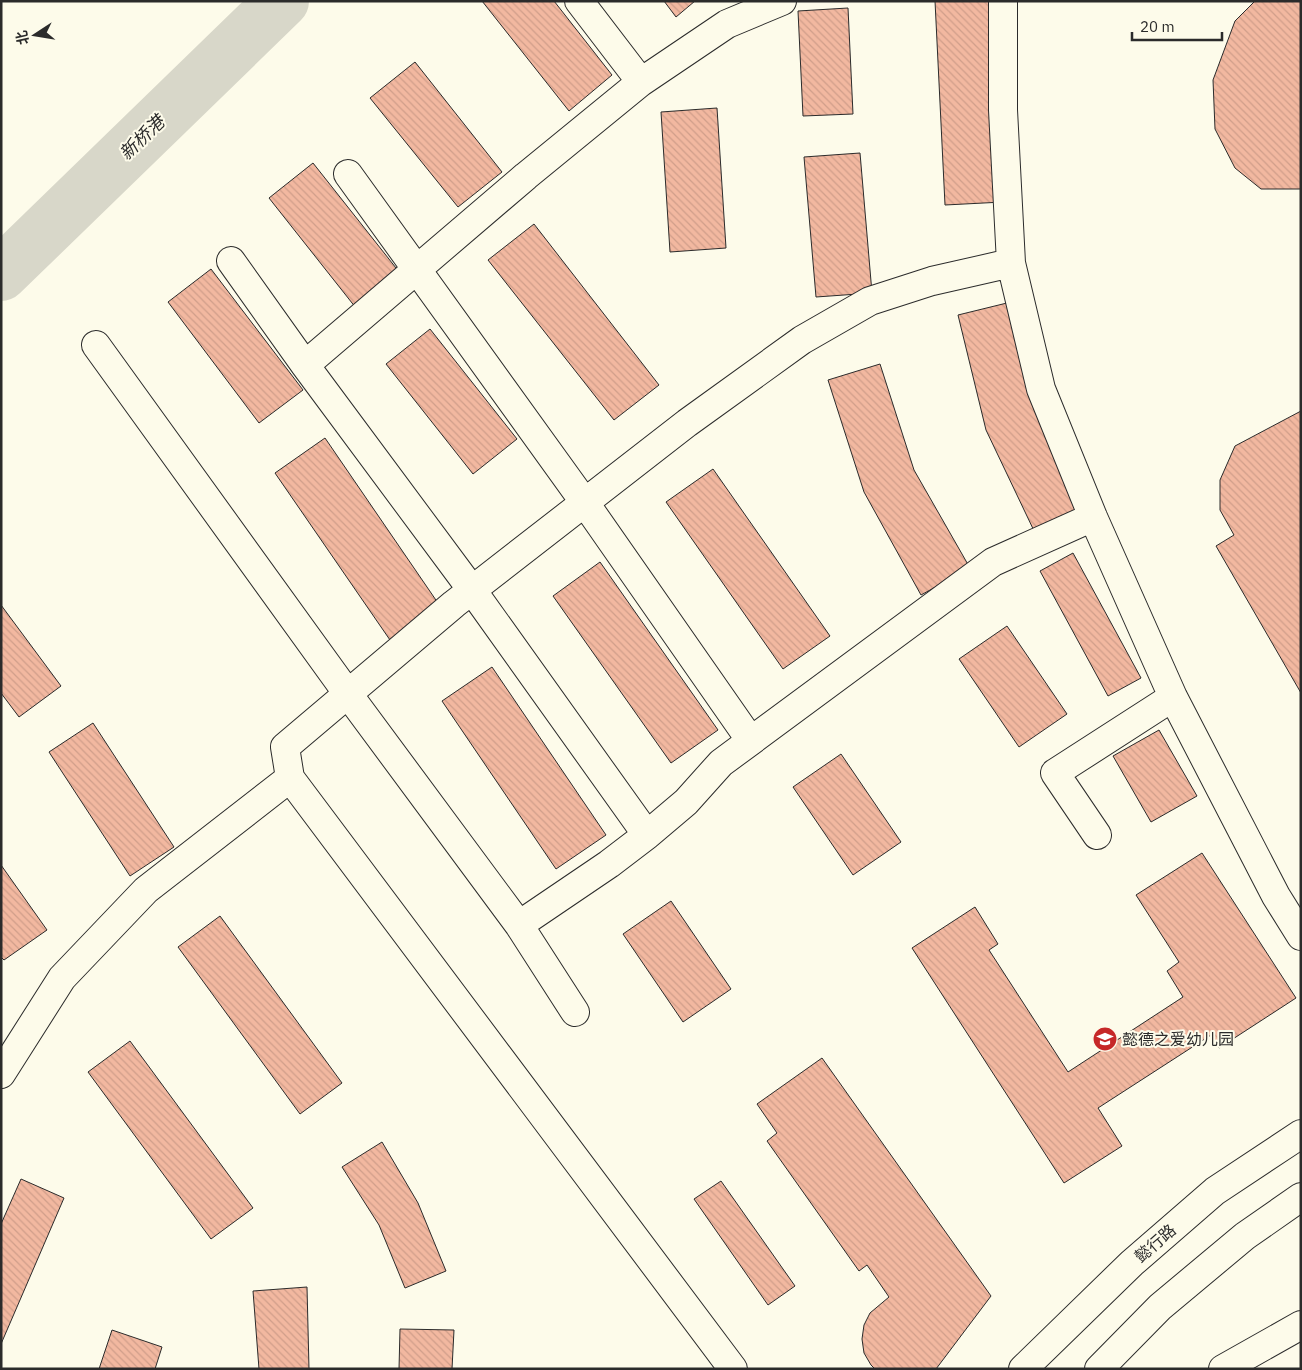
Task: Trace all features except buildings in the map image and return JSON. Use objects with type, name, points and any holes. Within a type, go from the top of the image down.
[{"type":"street","points":[[579,1],[641,82]]},
{"type":"street","points":[[305,366],[526,176],[641,82],[727,24],[741,8],[782,1]]},
{"type":"street","points":[[1003,1],[1003,110],[1011,264],[1042,389],[1093,516],[1173,697],[1276,896],[1301,936]]},
{"type":"street","points":[[348,174],[585,502],[751,741]]},
{"type":"street","points":[[231,261],[305,366],[472,590],[647,835]]},
{"type":"street","points":[[733,1369],[290,778],[285,747],[472,590],[687,423],[802,340],[870,301],[932,281],[1011,264]]},
{"type":"street","points":[[96,345],[348,694],[519,924],[575,1012]]},
{"type":"street","points":[[519,924],[610,864],[686,802],[721,763],[994,562],[1093,516]]},
{"type":"street","points":[[1097,835],[1055,773],[1173,697]]},
{"type":"street","points":[[1,1074],[62,978],[146,890],[290,778]]},
{"type":"street","name":"懿行路","points":[[1023,1369],[1126,1269],[1215,1191],[1301,1134]]},
{"type":"street","points":[[1099,1369],[1160,1308],[1245,1236],[1301,1197]]},
{"type":"street","points":[[1223,1369],[1301,1325]]},
{"type":"waterway","name":"新桥港","points":[[1,274],[282,1]]},
{"type":"place","name":"懿德之爱幼儿园","points":[[1105,1039]]}]
